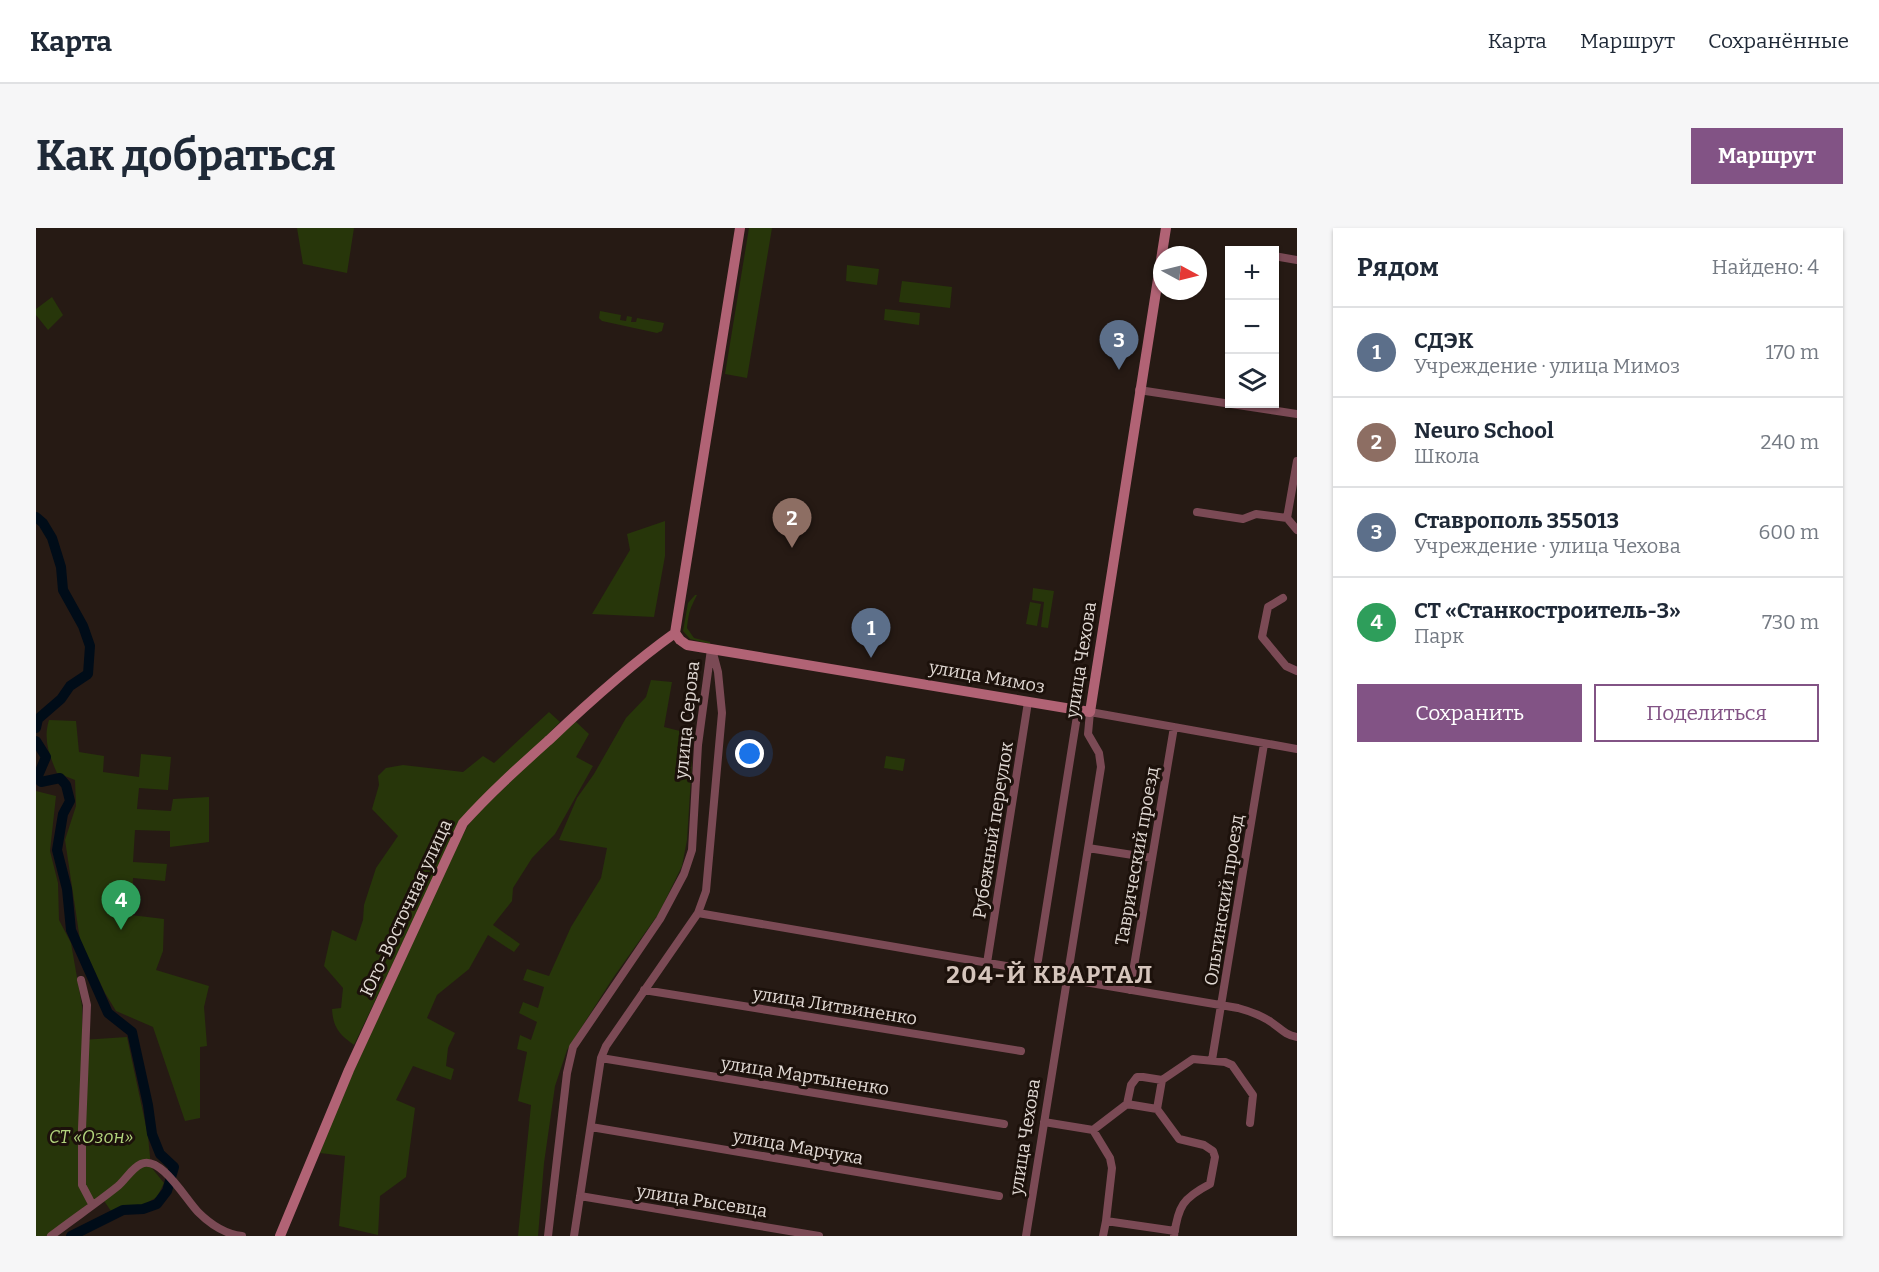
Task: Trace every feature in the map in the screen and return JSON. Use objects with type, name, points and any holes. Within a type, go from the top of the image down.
[{"type":"street","points":[[675,633],[740,228]]},
{"type":"street","name":"улица Чехова","points":[[1026,1236],[1101,767],[1099,753],[1088,734],[1090,712],[1166,228]]},
{"type":"street","points":[[1279,257],[1297,260]]},
{"type":"street","points":[[1139,390],[1297,414]]},
{"type":"street","points":[[1287,518],[1297,461]]},
{"type":"street","points":[[1197,512],[1243,519],[1256,514],[1287,518],[1297,530]]},
{"type":"street","points":[[1283,598],[1268,607],[1262,637],[1286,666],[1297,671]]},
{"type":"street","name":"улица Мимоз","points":[[675,633],[687,645],[1297,749]]},
{"type":"street","name":"Юго-Восточная улица","points":[[280,1236],[349,1070],[463,823],[489,795],[579,711],[633,664],[675,633]]},
{"type":"street","name":"улица Серова","points":[[574,1236],[601,1058],[606,1046],[698,913],[706,891],[722,713],[718,672],[711,649]]},
{"type":"street","name":"улица Серова","points":[[548,1236],[567,1073],[573,1047],[660,919],[684,874],[692,850],[698,745],[711,649]]},
{"type":"street","name":"Рубежный переулок","points":[[987,963],[1028,702]]},
{"type":"street","points":[[1038,960],[1078,710]]},
{"type":"street","name":"Таврический проезд","points":[[1130,990],[1174,727]]},
{"type":"street","name":"Ольгинский проезд","points":[[1212,1060],[1264,744]]},
{"type":"street","points":[[1088,848],[1152,858]]},
{"type":"street","points":[[698,913],[1006,966]]},
{"type":"street","points":[[1067,979],[1221,1004],[1255,1013],[1284,1033],[1297,1037]]},
{"type":"street","points":[[81,980],[87,1005],[82,1185],[92,1204]]},
{"type":"street","name":"улица Литвиненко","points":[[644,990],[1021,1051]]},
{"type":"street","name":"улица Мартыненко","points":[[601,1058],[1004,1124]]},
{"type":"street","points":[[1044,1122],[1093,1130],[1127,1104],[1131,1085],[1137,1077],[1162,1080],[1193,1059],[1212,1060],[1232,1065],[1251,1090],[1253,1100],[1250,1123]]},
{"type":"street","points":[[1157,1109],[1162,1080]]},
{"type":"street","points":[[1106,1221],[1174,1234],[1177,1216],[1186,1199],[1210,1184],[1215,1157],[1209,1147],[1179,1139],[1157,1109],[1127,1104]]},
{"type":"street","name":"улица Марчука","points":[[591,1127],[999,1196]]},
{"type":"street","points":[[1093,1130],[1110,1158],[1112,1168],[1103,1236]]},
{"type":"street","points":[[51,1236],[119,1185],[143,1163],[149,1162],[167,1174],[198,1212],[216,1227],[242,1236]]},
{"type":"street","name":"улица Рысевца","points":[[580,1196],[819,1236]]},
{"type":"green space","points":[[297,228],[354,228],[347,273],[303,264]]},
{"type":"green space","points":[[749,228],[772,228],[747,378],[725,374]]},
{"type":"green space","points":[[847,265],[879,269],[877,285],[846,281]]},
{"type":"green space","points":[[902,281],[952,287],[950,308],[899,302]]},
{"type":"green space","points":[[52,297],[63,315],[48,330],[36,315],[36,309]]},
{"type":"green space","points":[[885,309],[920,313],[919,325],[884,320]]},
{"type":"green space","points":[[600,311],[621,315],[620,320],[626,321],[627,316],[632,317],[631,322],[636,322],[637,318],[664,323],[662,331],[657,333],[602,321],[599,318]]},
{"type":"green space","points":[[665,521],[665,556],[654,617],[592,614],[630,550],[627,534]]},
{"type":"green space","points":[[1033,588],[1054,591],[1048,628],[1041,627],[1044,602],[1032,600]]},
{"type":"green space","points":[[697,595],[690,610],[687,628],[694,638],[710,642],[710,644],[690,639],[683,631],[688,603]]},
{"type":"green space","points":[[1030,602],[1041,604],[1037,626],[1026,624]]},
{"type":"green space","points":[[651,680],[672,682],[664,727],[692,734],[687,840],[682,866],[659,913],[613,978],[567,1050],[555,1086],[544,1163],[538,1236],[518,1236],[531,1105],[518,1101],[527,1052],[517,1049],[520,1035],[531,1040],[537,1022],[519,1013],[523,1002],[538,1008],[544,987],[523,980],[527,969],[549,976],[571,927],[601,878],[607,848],[559,840],[577,798],[594,774],[626,718],[646,697]]},
{"type":"green space","points":[[549,712],[560,722],[499,783],[443,858],[354,1045],[341,1034],[336,1026],[332,1009],[341,1008],[343,988],[324,966],[332,930],[356,941],[376,868],[398,836],[372,809],[379,785],[378,776],[386,768],[403,765],[463,772],[483,756],[494,763]]},
{"type":"green space","points":[[49,720],[76,721],[79,752],[104,756],[103,772],[139,777],[141,754],[171,757],[168,790],[139,788],[137,809],[171,811],[173,799],[209,797],[209,842],[170,847],[170,831],[135,830],[133,862],[167,864],[165,881],[133,878],[131,915],[164,919],[163,951],[156,970],[209,986],[204,1007],[207,1046],[200,1047],[200,1118],[185,1121],[153,1027],[116,1011],[80,940],[65,840],[76,806],[75,780],[57,773],[48,747]]},
{"type":"green space","points":[[574,720],[589,734],[576,757],[593,766],[555,834],[532,858],[513,888],[512,901],[493,925],[520,944],[514,952],[488,935],[469,969],[437,995],[427,1018],[455,1033],[448,1048],[446,1066],[454,1069],[451,1080],[413,1066],[396,1100],[415,1108],[406,1177],[380,1196],[378,1235],[339,1226],[345,1156],[320,1153],[336,1110],[449,862],[467,827],[476,815]]},
{"type":"green space","points":[[886,756],[905,759],[903,771],[884,768]]},
{"type":"green space","name":"СТ «Озон»","points":[[36,791],[56,796],[50,851],[58,883],[59,920],[71,943],[82,1006],[82,1040],[127,1037],[148,1136],[151,1167],[164,1183],[157,1197],[143,1205],[111,1211],[100,1195],[46,1236],[36,1236]]},
{"type":"waterway","points":[[36,517],[43,523],[52,538],[61,567],[63,590],[83,626],[90,646],[88,674],[70,686],[61,699],[38,719],[36,728]]},
{"type":"waterway","points":[[36,741],[46,757],[37,778],[41,782],[60,778],[66,785],[70,801],[63,814],[57,850],[67,889],[71,930],[108,1013],[132,1032],[152,1134],[160,1154],[174,1167],[167,1191],[157,1204],[143,1209],[123,1210],[71,1236]]},
{"type":"place","name":"Ставрополь 355013","points":[[1119,370]]},
{"type":"place","name":"Neuro School","points":[[792,548]]},
{"type":"place","name":"СДЭК","points":[[871,658]]},
{"type":"place","name":"СТ «Станкостроитель-3»","points":[[121,930]]},
{"type":"district","name":"204-Й КВАРТАЛ","points":[[1050,975]]}]
